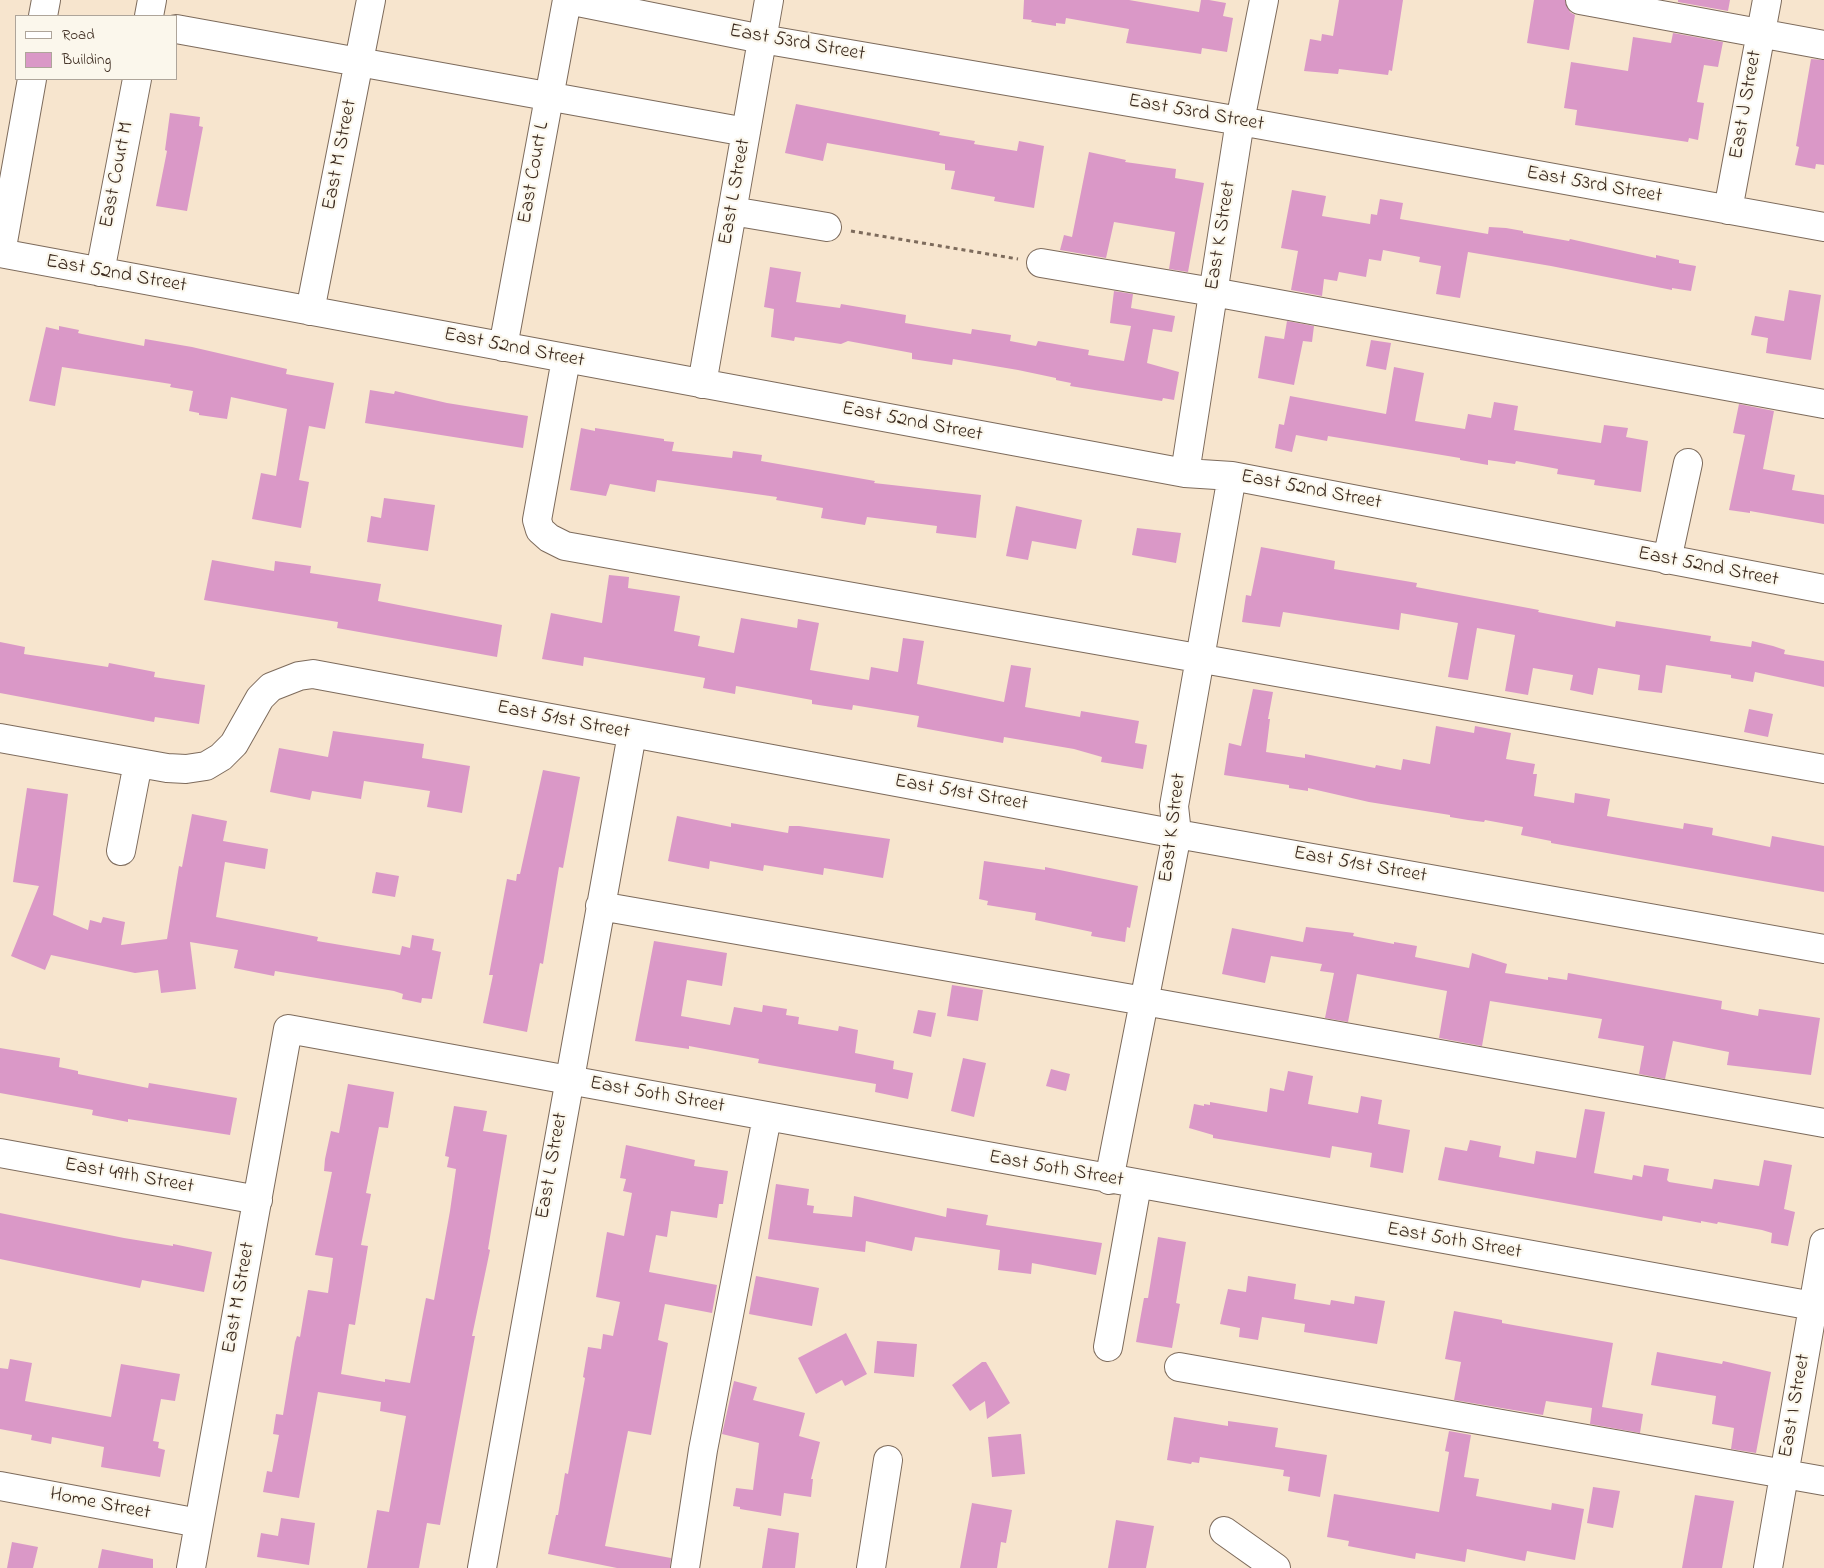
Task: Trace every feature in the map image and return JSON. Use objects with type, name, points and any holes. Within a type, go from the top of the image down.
[{"type":"street","points":[[43,15],[46,0]]},
{"type":"street","points":[[148,15],[152,0]]},
{"type":"street","name":"East M Street","points":[[310,311],[371,0]]},
{"type":"street","name":"East 53rd Street","points":[[567,0],[762,39],[1240,121],[1824,227]]},
{"type":"street","name":"East Court L","points":[[503,347],[567,0]]},
{"type":"street","name":"East L Street","points":[[702,384],[769,0]]},
{"type":"street","name":"East K Street","points":[[1185,473],[1240,121],[1264,0]]},
{"type":"street","points":[[1580,0],[1824,45]]},
{"type":"street","name":"East J Street","points":[[1728,210],[1766,0]]},
{"type":"street","points":[[178,28],[746,132]]},
{"type":"street","points":[[0,253],[32,80]]},
{"type":"street","name":"East Court M","points":[[100,272],[137,80]]},
{"type":"street","points":[[732,211],[827,227]]},
{"type":"street","name":"East 52nd Street","points":[[0,253],[1185,473],[1232,476],[1824,589]]},
{"type":"street","points":[[1041,263],[1213,292],[1824,404]]},
{"type":"street","points":[[566,359],[537,520],[540,530],[549,538],[566,546],[1824,769]]},
{"type":"street","points":[[1667,560],[1688,463]]},
{"type":"street","name":"East K Street","points":[[1109,1180],[1177,834],[1174,806],[1232,476]]},
{"type":"street","name":"East 51st Street","points":[[0,738],[138,763],[186,769],[206,766],[221,757],[234,744],[260,698],[271,687],[307,675],[1177,834],[1824,949]]},
{"type":"street","name":"East L Street","points":[[482,1568],[632,734]]},
{"type":"street","points":[[121,851],[138,763]]},
{"type":"street","points":[[600,906],[1824,1123]]},
{"type":"street","name":"East M Street","points":[[191,1568],[288,1029]]},
{"type":"street","name":"East 50th Street","points":[[288,1029],[1109,1180],[1819,1307]]},
{"type":"street","points":[[686,1568],[704,1450],[766,1116]]},
{"type":"street","name":"East 49th Street","points":[[0,1153],[258,1200]]},
{"type":"street","points":[[1108,1347],[1137,1185]]},
{"type":"street","name":"East I Street","points":[[1768,1568],[1784,1474],[1819,1307],[1824,1243]]},
{"type":"street","points":[[1179,1367],[1824,1481]]},
{"type":"street","points":[[871,1568],[888,1460]]},
{"type":"street","name":"Home Street","points":[[0,1486],[199,1523]]},
{"type":"street","points":[[1224,1531],[1276,1568]]},
{"type":"path","points":[[827,227],[1041,263]]},
{"type":"building","points":[[1024,0],[1129,0],[1199,12],[1201,0],[1209,0],[1226,3],[1223,16],[1233,18],[1227,52],[1202,48],[1201,54],[1126,43],[1129,29],[1066,18],[1065,24],[1056,23],[1056,26],[1031,22],[1032,20],[1023,19]]},
{"type":"building","points":[[1339,0],[1403,0],[1392,71],[1389,70],[1388,75],[1339,69],[1338,74],[1304,71],[1310,39],[1321,41],[1322,34],[1333,36]]},
{"type":"building","points":[[1534,0],[1565,0],[1570,12],[1575,15],[1569,50],[1527,43]]},
{"type":"building","points":[[1678,0],[1730,0],[1728,11],[1678,2]]},
{"type":"building","points":[[1673,33],[1723,42],[1718,67],[1704,65],[1697,102],[1704,103],[1698,140],[1689,138],[1688,142],[1575,125],[1577,110],[1564,108],[1571,62],[1628,71],[1633,37],[1671,43]]},
{"type":"building","points":[[1811,59],[1824,60],[1824,165],[1816,164],[1815,169],[1795,165],[1799,147],[1796,146]]},
{"type":"building","points":[[796,104],[940,132],[939,135],[975,141],[974,144],[1017,151],[1019,141],[1044,146],[1034,208],[994,201],[995,197],[951,189],[955,171],[945,170],[945,164],[827,143],[823,161],[785,153]]},
{"type":"building","points":[[170,113],[200,117],[199,126],[203,127],[187,211],[156,206],[167,151],[165,150]]},
{"type":"building","points":[[1089,152],[1126,160],[1125,162],[1176,169],[1175,178],[1204,183],[1188,272],[1169,269],[1175,232],[1114,222],[1106,258],[1060,250],[1064,235],[1072,237]]},
{"type":"building","points":[[1292,190],[1326,196],[1322,216],[1370,224],[1371,214],[1377,215],[1380,199],[1403,203],[1400,219],[1488,234],[1489,227],[1506,228],[1569,241],[1570,239],[1656,258],[1656,255],[1679,260],[1679,263],[1696,266],[1691,291],[1672,288],[1672,290],[1468,252],[1460,298],[1436,294],[1441,266],[1419,262],[1420,257],[1383,250],[1381,261],[1369,259],[1366,277],[1339,272],[1337,281],[1324,279],[1322,296],[1291,290],[1298,251],[1281,248]]},
{"type":"building","points":[[770,267],[801,272],[796,302],[840,308],[841,304],[906,315],[905,323],[971,334],[972,329],[1011,335],[1010,341],[1036,346],[1038,341],[1089,350],[1088,355],[1124,361],[1131,326],[1110,323],[1114,291],[1133,294],[1131,308],[1175,316],[1172,332],[1153,329],[1147,363],[1179,372],[1174,400],[1163,398],[1162,401],[1070,386],[1071,383],[1056,380],[1056,378],[953,359],[952,365],[912,359],[912,353],[848,341],[841,344],[795,337],[794,341],[771,337],[774,309],[764,307]]},
{"type":"building","points":[[1789,290],[1821,295],[1811,360],[1766,353],[1768,338],[1751,335],[1755,316],[1784,321]]},
{"type":"building","points":[[1287,321],[1314,326],[1312,342],[1303,341],[1294,385],[1258,378],[1265,336],[1284,339]]},
{"type":"building","points":[[59,326],[79,330],[78,333],[82,334],[144,346],[145,339],[192,347],[287,369],[286,374],[334,383],[325,429],[309,426],[299,480],[309,482],[301,528],[252,519],[261,473],[276,476],[287,409],[231,397],[227,419],[199,415],[199,413],[189,411],[193,391],[170,387],[171,384],[62,367],[55,406],[29,401],[46,327],[59,330]]},
{"type":"building","points":[[1371,340],[1391,343],[1386,370],[1366,366]]},
{"type":"building","points":[[1394,367],[1424,373],[1415,421],[1465,429],[1468,414],[1491,418],[1494,402],[1518,406],[1514,430],[1601,443],[1604,425],[1628,428],[1626,437],[1648,441],[1641,492],[1594,485],[1595,480],[1557,474],[1558,469],[1516,461],[1515,464],[1488,460],[1488,465],[1460,460],[1460,458],[1328,436],[1327,441],[1296,435],[1292,452],[1275,448],[1279,424],[1284,425],[1290,396],[1386,414]]},
{"type":"building","points":[[370,390],[394,394],[395,391],[447,403],[528,416],[523,448],[365,423]]},
{"type":"building","points":[[1739,404],[1774,411],[1763,469],[1795,475],[1792,490],[1824,495],[1824,524],[1750,511],[1750,513],[1729,510],[1745,435],[1733,433]]},
{"type":"building","points":[[581,428],[595,431],[595,428],[664,439],[664,441],[674,442],[672,451],[732,458],[733,451],[762,455],[761,461],[875,481],[874,483],[981,495],[976,538],[936,533],[937,526],[867,517],[865,525],[821,518],[823,508],[776,500],[777,497],[657,480],[655,492],[610,484],[606,496],[570,490]]},
{"type":"building","points":[[384,498],[435,505],[428,551],[367,542],[371,516],[381,518]]},
{"type":"building","points":[[1016,506],[1082,520],[1076,549],[1032,541],[1028,560],[1006,556]]},
{"type":"building","points":[[1137,528],[1181,533],[1176,563],[1132,555]]},
{"type":"building","points":[[1261,547],[1335,561],[1334,569],[1417,583],[1416,587],[1539,610],[1538,612],[1615,627],[1616,621],[1711,636],[1710,641],[1751,647],[1752,641],[1773,646],[1785,650],[1784,654],[1824,661],[1824,687],[1755,672],[1753,682],[1731,678],[1731,675],[1666,665],[1662,693],[1638,690],[1640,675],[1598,668],[1593,695],[1570,690],[1573,675],[1533,668],[1528,695],[1505,691],[1515,635],[1477,628],[1468,680],[1448,677],[1458,623],[1401,613],[1399,630],[1283,612],[1280,627],[1242,622],[1246,595],[1251,596]]},
{"type":"building","points":[[212,560],[274,571],[275,561],[311,566],[310,573],[381,584],[378,601],[502,625],[497,657],[337,628],[338,622],[204,600]]},
{"type":"building","points":[[609,575],[629,577],[628,588],[680,596],[674,631],[700,636],[698,646],[734,653],[741,618],[797,628],[798,619],[819,623],[810,670],[869,680],[871,667],[898,672],[903,638],[924,641],[917,684],[1004,702],[1011,665],[1031,668],[1025,707],[1080,717],[1081,711],[1139,721],[1135,743],[1147,745],[1143,769],[1101,762],[1102,757],[1074,749],[1004,737],[1003,743],[917,727],[919,716],[853,705],[852,710],[812,704],[812,700],[736,686],[735,694],[703,688],[705,678],[584,657],[583,666],[542,659],[551,613],[602,623]]},
{"type":"building","points":[[0,642],[25,647],[24,654],[108,667],[109,663],[155,672],[154,677],[205,685],[199,724],[155,717],[154,722],[0,693]]},
{"type":"building","points":[[1253,689],[1273,692],[1268,719],[1270,719],[1266,752],[1305,758],[1305,754],[1375,768],[1376,765],[1401,770],[1403,759],[1430,764],[1436,726],[1474,733],[1475,726],[1511,733],[1506,759],[1535,764],[1533,774],[1537,774],[1534,796],[1574,803],[1575,793],[1610,799],[1607,816],[1683,829],[1684,823],[1713,828],[1712,835],[1770,847],[1772,836],[1824,846],[1824,892],[1551,843],[1551,841],[1521,835],[1523,827],[1485,820],[1484,822],[1450,817],[1450,815],[1369,802],[1308,788],[1308,791],[1289,788],[1289,785],[1224,775],[1229,743],[1241,746]]},
{"type":"building","points":[[1749,709],[1773,714],[1768,737],[1744,732]]},
{"type":"building","points":[[333,731],[424,744],[422,758],[470,766],[462,813],[427,807],[430,791],[364,781],[361,799],[312,791],[310,800],[270,792],[279,748],[328,757]]},
{"type":"building","points":[[543,770],[580,777],[563,868],[559,867],[543,964],[540,963],[527,1032],[483,1023],[493,975],[489,975],[507,879],[516,881],[517,874],[520,874]]},
{"type":"building","points":[[27,788],[68,794],[53,915],[88,930],[90,920],[101,923],[103,917],[125,922],[121,945],[167,939],[179,866],[182,867],[192,814],[227,821],[223,841],[268,849],[265,869],[225,862],[216,917],[318,937],[317,941],[400,955],[402,946],[410,948],[412,935],[434,939],[432,950],[441,952],[432,999],[422,998],[421,1003],[402,999],[403,994],[394,991],[275,971],[274,976],[234,968],[238,950],[190,942],[196,989],[161,993],[158,970],[135,973],[51,955],[45,970],[11,956],[39,886],[13,882]]},
{"type":"building","points":[[677,816],[731,827],[731,823],[788,833],[789,826],[799,826],[890,839],[883,878],[824,868],[823,875],[764,865],[763,871],[710,861],[709,869],[668,861]]},
{"type":"building","points":[[984,861],[1045,870],[1045,867],[1138,886],[1130,928],[1127,927],[1125,942],[1091,936],[1092,932],[1035,920],[1036,913],[987,905],[988,901],[979,899]]},
{"type":"building","points":[[376,872],[399,876],[395,897],[372,893]]},
{"type":"building","points":[[1306,927],[1354,933],[1353,936],[1394,944],[1394,942],[1417,946],[1415,957],[1469,968],[1472,953],[1507,964],[1505,973],[1548,980],[1548,977],[1567,980],[1568,973],[1722,1001],[1721,1009],[1758,1016],[1759,1009],[1820,1018],[1811,1075],[1727,1065],[1729,1052],[1673,1041],[1665,1079],[1639,1074],[1644,1046],[1598,1038],[1602,1019],[1490,1001],[1482,1046],[1439,1038],[1447,991],[1357,974],[1348,1022],[1325,1018],[1334,973],[1320,971],[1322,964],[1271,956],[1265,983],[1222,974],[1232,928],[1303,942]]},
{"type":"building","points":[[654,941],[727,953],[722,986],[687,980],[681,1016],[730,1025],[734,1007],[762,1012],[763,1005],[787,1009],[786,1015],[799,1017],[798,1024],[838,1031],[839,1026],[858,1030],[855,1053],[894,1061],[893,1069],[913,1073],[908,1099],[875,1092],[876,1084],[758,1063],[759,1059],[689,1046],[689,1049],[635,1041]]},
{"type":"building","points":[[952,985],[983,990],[978,1021],[947,1016]]},
{"type":"building","points":[[918,1010],[936,1013],[931,1037],[913,1033]]},
{"type":"building","points":[[0,1048],[60,1058],[59,1067],[78,1071],[78,1074],[148,1088],[149,1083],[237,1098],[230,1135],[128,1119],[128,1122],[92,1115],[93,1110],[0,1093]]},
{"type":"building","points":[[963,1058],[986,1063],[974,1117],[951,1111]]},
{"type":"building","points":[[1051,1069],[1070,1074],[1066,1091],[1046,1086]]},
{"type":"building","points":[[1288,1071],[1313,1076],[1308,1104],[1358,1113],[1361,1096],[1382,1100],[1378,1124],[1410,1130],[1403,1173],[1370,1167],[1372,1153],[1332,1146],[1330,1158],[1213,1138],[1213,1135],[1189,1128],[1194,1104],[1204,1106],[1204,1104],[1210,1105],[1210,1102],[1267,1112],[1270,1088],[1284,1091]]},
{"type":"building","points":[[348,1084],[394,1092],[388,1128],[379,1127],[366,1193],[371,1194],[361,1245],[368,1246],[355,1325],[349,1324],[341,1374],[385,1382],[385,1379],[410,1383],[426,1298],[434,1300],[450,1211],[456,1169],[447,1167],[449,1157],[445,1156],[454,1106],[487,1111],[483,1131],[507,1135],[488,1249],[490,1250],[472,1336],[475,1336],[440,1525],[427,1523],[419,1568],[367,1568],[377,1510],[389,1512],[406,1416],[380,1411],[381,1402],[318,1392],[299,1498],[263,1492],[267,1471],[272,1472],[279,1435],[273,1434],[276,1414],[283,1415],[295,1342],[297,1336],[300,1337],[308,1290],[328,1293],[333,1258],[315,1255],[332,1172],[324,1171],[325,1159],[331,1131],[339,1133]]},
{"type":"building","points":[[1585,1109],[1605,1112],[1594,1173],[1632,1180],[1633,1175],[1642,1177],[1644,1165],[1669,1169],[1667,1180],[1669,1182],[1712,1189],[1714,1179],[1759,1186],[1764,1160],[1792,1165],[1784,1209],[1795,1212],[1788,1246],[1771,1243],[1772,1233],[1762,1230],[1718,1222],[1717,1224],[1701,1221],[1701,1223],[1663,1216],[1662,1221],[1438,1180],[1445,1147],[1467,1151],[1470,1140],[1501,1146],[1499,1157],[1534,1164],[1536,1151],[1576,1158]]},
{"type":"building","points":[[626,1145],[695,1160],[694,1166],[728,1171],[723,1204],[719,1204],[717,1218],[671,1211],[667,1237],[656,1235],[649,1272],[717,1285],[712,1313],[665,1304],[658,1340],[668,1343],[651,1435],[628,1431],[605,1546],[671,1558],[670,1568],[617,1568],[548,1554],[556,1515],[558,1515],[565,1473],[568,1474],[585,1378],[583,1377],[588,1347],[601,1349],[603,1334],[613,1336],[620,1302],[596,1297],[607,1232],[624,1236],[632,1193],[623,1191],[626,1179],[620,1178]]},
{"type":"building","points":[[776,1184],[809,1189],[807,1205],[814,1206],[813,1213],[852,1217],[854,1196],[946,1217],[947,1208],[988,1215],[986,1225],[1102,1243],[1096,1275],[1032,1263],[1031,1274],[998,1270],[1000,1250],[915,1237],[912,1251],[866,1241],[865,1252],[768,1239]]},
{"type":"building","points":[[0,1213],[124,1238],[173,1246],[173,1244],[212,1252],[204,1292],[142,1280],[140,1288],[0,1259]]},
{"type":"building","points":[[1158,1237],[1186,1242],[1176,1303],[1180,1304],[1172,1348],[1136,1342],[1144,1298],[1148,1298]]},
{"type":"building","points":[[756,1276],[819,1288],[812,1326],[749,1314]]},
{"type":"building","points":[[1248,1276],[1296,1284],[1294,1299],[1330,1305],[1331,1300],[1354,1304],[1355,1296],[1385,1301],[1377,1344],[1304,1332],[1305,1324],[1262,1317],[1258,1340],[1239,1337],[1240,1328],[1220,1324],[1228,1289],[1246,1292]]},
{"type":"building","points":[[1454,1311],[1502,1320],[1502,1323],[1613,1343],[1602,1407],[1643,1414],[1640,1433],[1590,1424],[1592,1408],[1546,1401],[1543,1415],[1454,1400],[1461,1362],[1445,1359]]},
{"type":"building","points":[[846,1333],[867,1374],[845,1386],[842,1380],[816,1394],[798,1358]]},
{"type":"building","points":[[877,1341],[917,1344],[914,1377],[874,1373]]},
{"type":"building","points":[[1657,1352],[1722,1364],[1723,1361],[1771,1372],[1756,1453],[1731,1449],[1734,1428],[1712,1424],[1716,1396],[1651,1385]]},
{"type":"building","points":[[10,1359],[32,1363],[25,1401],[111,1417],[121,1364],[180,1374],[175,1401],[161,1399],[153,1441],[159,1442],[158,1448],[165,1450],[160,1477],[101,1467],[104,1447],[52,1437],[51,1444],[31,1440],[32,1435],[0,1429],[0,1368],[8,1369]]},
{"type":"building","points":[[982,1362],[986,1362],[1010,1403],[987,1419],[985,1401],[970,1411],[952,1385]]},
{"type":"building","points":[[734,1381],[757,1387],[753,1400],[805,1413],[799,1436],[820,1442],[811,1479],[813,1479],[811,1497],[784,1493],[781,1516],[740,1509],[740,1507],[733,1506],[736,1488],[753,1490],[759,1443],[722,1434]]},
{"type":"building","points":[[1174,1417],[1228,1426],[1228,1421],[1278,1428],[1275,1447],[1327,1455],[1320,1497],[1288,1491],[1290,1477],[1283,1476],[1284,1470],[1200,1457],[1199,1463],[1192,1462],[1191,1464],[1167,1460]]},
{"type":"building","points":[[1449,1431],[1471,1435],[1464,1477],[1479,1479],[1476,1496],[1551,1510],[1552,1503],[1584,1509],[1575,1560],[1527,1551],[1525,1561],[1467,1549],[1465,1562],[1416,1553],[1415,1559],[1348,1546],[1349,1541],[1327,1537],[1334,1494],[1439,1512],[1449,1452],[1445,1451]]},
{"type":"building","points":[[1021,1434],[1025,1474],[992,1477],[988,1437]]},
{"type":"building","points":[[1593,1487],[1620,1491],[1613,1528],[1587,1523]]},
{"type":"building","points":[[1695,1495],[1734,1501],[1722,1568],[1682,1568]]},
{"type":"building","points":[[972,1503],[1012,1510],[1006,1543],[1001,1542],[997,1568],[960,1568]]},
{"type":"building","points":[[281,1518],[315,1523],[309,1565],[257,1557],[261,1533],[278,1536]]},
{"type":"building","points":[[1116,1520],[1154,1526],[1146,1568],[1108,1568]]},
{"type":"building","points":[[768,1528],[799,1533],[795,1568],[762,1568]]},
{"type":"building","points":[[12,1542],[38,1547],[33,1568],[7,1568]]},
{"type":"building","points":[[102,1549],[153,1559],[153,1568],[98,1568]]}]
